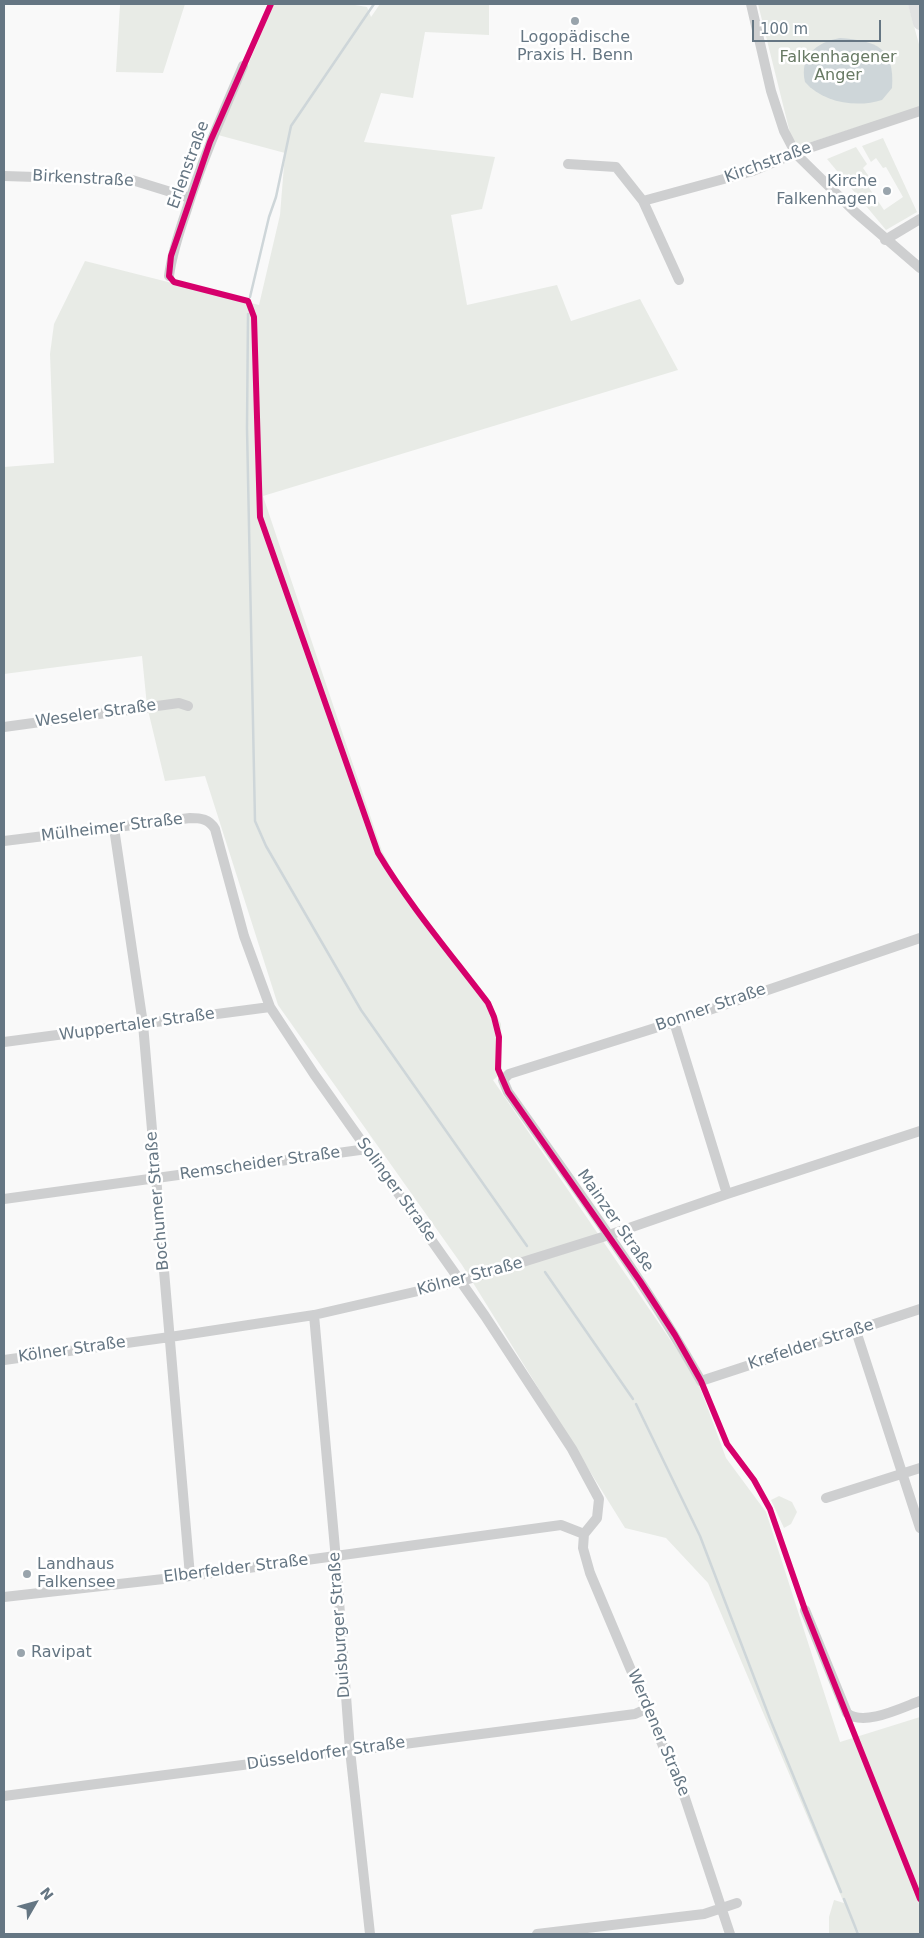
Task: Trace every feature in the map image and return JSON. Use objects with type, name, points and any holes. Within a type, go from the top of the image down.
[{"type":"main road","points":[[915,4],[920,23]]},
{"type":"street","points":[[751,4],[771,91],[784,131],[796,154],[885,240],[920,268]]},
{"type":"street","name":"Erlenstraße","points":[[169,276],[171,256],[190,198],[210,142],[243,66]]},
{"type":"street","name":"Kirchstraße","points":[[642,201],[753,171],[920,111]]},
{"type":"street","points":[[568,164],[616,167],[642,201],[679,280]]},
{"type":"street","name":"Birkenstraße","points":[[4,176],[132,180],[190,198]]},
{"type":"street","points":[[885,240],[920,219]]},
{"type":"street","name":"Weseler Straße","points":[[4,727],[180,703],[188,706]]},
{"type":"street","name":"Mülheimer Straße","points":[[4,841],[190,818],[211,822],[215,829]]},
{"type":"street","name":"Bochumer Straße","points":[[114,828],[143,1024],[190,1576]]},
{"type":"street","name":"Solinger Straße","points":[[215,829],[244,936],[270,1007],[367,1149],[462,1281],[572,1449],[599,1499],[596,1518],[584,1534]]},
{"type":"street","name":"Bonner Straße","points":[[503,1080],[509,1074],[674,1022],[920,938]]},
{"type":"street","name":"Wuppertaler Straße","points":[[4,1042],[270,1007]]},
{"type":"street","points":[[674,1022],[727,1194]]},
{"type":"street","name":"Mainzer Straße","points":[[503,1080],[508,1092],[609,1235],[675,1335],[701,1381]]},
{"type":"street","name":"Kölner Straße","points":[[4,1360],[314,1315],[462,1281],[609,1235],[920,1131]]},
{"type":"street","name":"Remscheider Straße","points":[[4,1199],[367,1149]]},
{"type":"street","name":"Krefelder Straße","points":[[701,1381],[920,1309]]},
{"type":"street","name":"Duisburger Straße","points":[[314,1315],[336,1556],[350,1750],[370,1934]]},
{"type":"street","points":[[856,1331],[920,1528]]},
{"type":"street","points":[[826,1498],[920,1468]]},
{"type":"street","name":"Elberfelder Straße","points":[[4,1597],[190,1576],[561,1524],[584,1534]]},
{"type":"street","name":"Werdener Straße","points":[[584,1534],[583,1548],[590,1573],[685,1798],[730,1934]]},
{"type":"street","points":[[805,1610],[846,1713],[852,1718],[864,1720],[920,1701]]},
{"type":"street","name":"Düsseldorfer Straße","points":[[4,1796],[635,1714],[648,1708]]},
{"type":"street","points":[[537,1934],[704,1914],[737,1903]]},
{"type":"green space","points":[[107,4],[185,4],[163,73],[116,72],[120,5]]},
{"type":"green space","points":[[274,4],[349,4],[367,7],[371,17],[380,4],[489,4],[489,35],[425,32],[413,98],[381,93],[364,142],[495,157],[482,209],[451,215],[467,305],[557,285],[571,321],[640,299],[678,370],[263,496],[382,851],[400,884],[490,1002],[501,1024],[502,1073],[493,1080],[697,1379],[726,1458],[766,1512],[840,1742],[920,1717],[920,1934],[860,1934],[851,1917],[858,1934],[829,1934],[829,1917],[834,1900],[844,1903],[708,1583],[666,1538],[625,1528],[462,1265],[278,1005],[205,776],[165,781],[147,706],[142,656],[4,674],[4,467],[54,463],[50,354],[54,324],[85,261],[259,305],[280,215],[285,153],[218,135]]},
{"type":"green space","name":"Falkenhagener Anger","points":[[758,4],[908,4],[920,48],[920,107],[799,146],[791,137]]},
{"type":"green space","points":[[883,138],[917,212],[886,230],[827,159],[856,147],[867,164],[863,168],[870,178],[865,182],[884,210],[903,197],[886,167],[883,168],[876,158],[871,162],[862,146]]},
{"type":"green space","points":[[779,1496],[792,1502],[797,1512],[791,1524],[784,1528],[771,1500]]},
{"type":"shaded area","points":[[840,38],[873,44],[886,55],[892,74],[892,88],[882,100],[862,104],[841,102],[821,95],[805,82],[805,65],[811,52],[824,43]]},
{"type":"waterway","points":[[250,297],[269,217],[276,197],[291,126],[374,4]]},
{"type":"waterway","points":[[248,314],[247,428],[255,821],[266,846],[361,1010],[527,1246]]},
{"type":"waterway","points":[[545,1272],[633,1399]]},
{"type":"waterway","points":[[636,1404],[700,1536],[770,1719],[841,1892]]},
{"type":"waterway","points":[[844,1899],[858,1934]]},
{"type":"cycle path","points":[[271,4],[210,142],[171,256],[169,276],[174,282],[248,301],[254,317],[260,517],[378,853],[417,911],[488,1003],[499,1037],[498,1069],[508,1092],[640,1281],[675,1335],[701,1381],[727,1444],[754,1480],[770,1509],[805,1610],[920,1899]]},
{"type":"place","name":"Logopädische Praxis H. Benn","points":[[575,21]]},
{"type":"place","name":"Kirche Falkenhagen","points":[[887,191]]},
{"type":"place","name":"Landhaus Falkensee","points":[[27,1574]]},
{"type":"place","name":"Ravipat","points":[[21,1653]]}]
